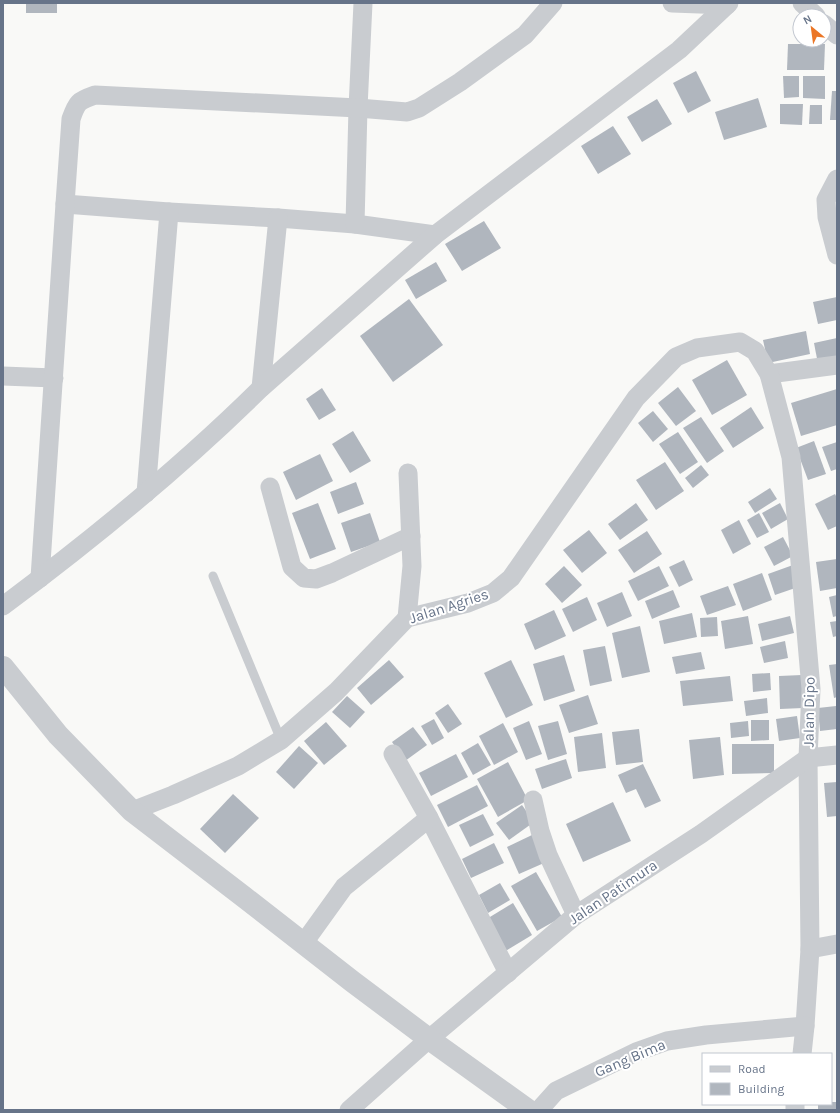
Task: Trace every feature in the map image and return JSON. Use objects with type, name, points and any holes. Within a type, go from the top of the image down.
[{"type":"street","points":[[355,224],[363,3]]},
{"type":"street","points":[[40,578],[72,119],[76,107],[82,100],[95,95],[358,108],[407,112],[419,108],[460,82],[525,36],[554,3]]},
{"type":"street","points":[[672,3],[718,4]]},
{"type":"street","points":[[3,606],[146,493],[241,408],[261,388],[435,235],[679,50],[718,4]]},
{"type":"street","points":[[837,179],[826,200],[827,217],[837,255]]},
{"type":"street","points":[[65,204],[355,224],[435,235]]},
{"type":"street","points":[[146,493],[169,212]]},
{"type":"street","points":[[261,388],[278,218]]},
{"type":"street","name":"Jalan Agries","points":[[132,812],[173,796],[238,766],[281,740],[336,692],[407,618],[468,603],[493,593],[511,578],[636,398],[676,357],[697,348],[740,342],[755,351],[769,374]]},
{"type":"street","points":[[769,374],[837,365]]},
{"type":"street","name":"Jalan Dipo","points":[[769,374],[791,456],[811,689],[808,758],[810,949],[802,1053]]},
{"type":"street","points":[[3,376],[54,378]]},
{"type":"street","points":[[407,618],[412,566],[408,473]]},
{"type":"street","points":[[270,487],[292,567],[304,578],[316,578],[332,573],[411,536]]},
{"type":"street","points":[[3,667],[58,734],[132,812],[429,1039],[528,1110]]},
{"type":"street","points":[[393,754],[429,818],[508,973]]},
{"type":"street","points":[[808,758],[837,754]]},
{"type":"street","name":"Jalan Patimura","points":[[349,1110],[429,1039],[576,916],[701,834],[808,758]]},
{"type":"street","points":[[533,800],[540,831],[548,855],[576,916]]},
{"type":"street","points":[[303,944],[344,887],[429,818]]},
{"type":"street","points":[[810,949],[837,944]]},
{"type":"street","name":"Gang Bima","points":[[539,1110],[556,1091],[636,1052],[667,1041],[706,1035],[805,1026]]},
{"type":"lane","points":[[213,576],[281,740]]},
{"type":"building","points":[[26,3],[57,3],[57,13],[26,13]]},
{"type":"building","points":[[788,44],[792,44],[792,48],[825,48],[824,70],[787,70]]},
{"type":"building","points":[[696,71],[711,101],[688,113],[673,83]]},
{"type":"building","points":[[783,76],[799,76],[799,97],[784,98]]},
{"type":"building","points":[[803,76],[825,76],[825,99],[803,98]]},
{"type":"building","points":[[832,91],[837,91],[837,120],[830,120]]},
{"type":"building","points":[[758,98],[767,127],[724,140],[715,112]]},
{"type":"building","points":[[657,99],[672,124],[642,142],[627,117]]},
{"type":"building","points":[[780,104],[803,104],[802,125],[780,124]]},
{"type":"building","points":[[810,105],[822,105],[822,124],[809,124]]},
{"type":"building","points":[[613,126],[631,154],[598,174],[581,146]]},
{"type":"building","points":[[484,221],[501,248],[462,271],[445,244]]},
{"type":"building","points":[[436,262],[447,281],[416,299],[405,280]]},
{"type":"building","points":[[837,297],[837,320],[818,324],[813,302]]},
{"type":"building","points":[[409,299],[443,345],[393,382],[360,336]]},
{"type":"building","points":[[806,331],[810,354],[768,363],[763,340]]},
{"type":"building","points":[[837,338],[837,360],[818,364],[814,343]]},
{"type":"building","points":[[727,360],[747,395],[712,415],[692,380]]},
{"type":"building","points":[[678,387],[696,411],[676,426],[658,403]]},
{"type":"building","points":[[322,388],[336,410],[319,420],[306,399]]},
{"type":"building","points":[[837,389],[837,425],[801,436],[791,403]]},
{"type":"building","points":[[751,407],[764,428],[733,448],[720,428]]},
{"type":"building","points":[[653,411],[668,429],[653,442],[638,423]]},
{"type":"building","points":[[701,417],[724,451],[707,463],[683,428]]},
{"type":"building","points":[[353,431],[371,461],[350,473],[332,444]]},
{"type":"building","points":[[678,432],[698,462],[680,474],[659,444]]},
{"type":"building","points":[[814,441],[826,474],[808,480],[796,448]]},
{"type":"building","points":[[837,442],[837,469],[831,471],[822,447]]},
{"type":"building","points":[[320,454],[333,481],[296,500],[283,472]]},
{"type":"building","points":[[665,462],[684,491],[656,510],[636,480]]},
{"type":"building","points":[[701,465],[709,475],[693,488],[685,478]]},
{"type":"building","points":[[356,482],[364,504],[338,514],[330,492]]},
{"type":"building","points":[[770,488],[777,499],[755,513],[748,502]]},
{"type":"building","points":[[835,494],[837,498],[837,526],[828,530],[815,504]]},
{"type":"building","points":[[318,503],[336,549],[310,559],[292,513]]},
{"type":"building","points":[[636,503],[648,520],[620,540],[608,524]]},
{"type":"building","points":[[780,503],[788,519],[771,529],[762,513]]},
{"type":"building","points":[[370,513],[380,542],[351,552],[341,523]]},
{"type":"building","points":[[759,513],[769,532],[757,538],[747,520]]},
{"type":"building","points":[[739,520],[751,544],[733,554],[721,530]]},
{"type":"building","points":[[589,530],[607,553],[582,573],[563,550]]},
{"type":"building","points":[[647,531],[662,554],[634,573],[618,550]]},
{"type":"building","points":[[783,537],[793,556],[774,566],[764,547]]},
{"type":"building","points":[[837,559],[837,588],[820,591],[816,562]]},
{"type":"building","points":[[684,560],[693,580],[679,587],[669,567]]},
{"type":"building","points":[[793,565],[801,586],[775,595],[768,574]]},
{"type":"building","points":[[564,566],[582,585],[562,603],[545,584]]},
{"type":"building","points":[[659,566],[669,586],[638,601],[628,581]]},
{"type":"building","points":[[762,573],[772,600],[743,611],[733,584]]},
{"type":"building","points":[[728,586],[736,605],[707,615],[700,596]]},
{"type":"building","points":[[673,590],[680,607],[652,619],[645,601]]},
{"type":"building","points":[[622,592],[632,616],[607,627],[597,603]]},
{"type":"building","points":[[837,595],[837,616],[833,617],[829,597]]},
{"type":"building","points":[[587,597],[597,620],[573,632],[562,609]]},
{"type":"building","points":[[554,610],[566,636],[535,650],[524,624]]},
{"type":"building","points":[[692,613],[697,637],[664,644],[659,621]]},
{"type":"building","points":[[748,616],[753,644],[725,649],[721,621]]},
{"type":"building","points":[[790,616],[794,633],[762,641],[758,624]]},
{"type":"building","points":[[717,617],[718,636],[701,637],[700,618]]},
{"type":"building","points":[[837,621],[837,636],[833,637],[830,622]]},
{"type":"building","points":[[640,626],[650,672],[622,678],[612,633]]},
{"type":"building","points":[[785,641],[788,658],[764,663],[760,647]]},
{"type":"building","points":[[605,646],[612,681],[590,686],[583,650]]},
{"type":"building","points":[[701,652],[705,669],[676,674],[672,657]]},
{"type":"building","points":[[564,655],[575,691],[544,701],[533,664]]},
{"type":"building","points":[[389,660],[404,677],[371,705],[357,688]]},
{"type":"building","points":[[511,660],[533,705],[506,718],[484,673]]},
{"type":"building","points":[[837,664],[837,697],[834,698],[829,665]]},
{"type":"building","points":[[770,673],[771,690],[753,692],[752,674]]},
{"type":"building","points":[[802,675],[803,708],[780,709],[779,676]]},
{"type":"building","points":[[730,676],[733,701],[683,706],[680,681]]},
{"type":"building","points":[[588,695],[598,724],[569,733],[559,705]]},
{"type":"building","points":[[347,696],[365,712],[350,728],[332,712]]},
{"type":"building","points":[[767,698],[768,713],[746,716],[744,701]]},
{"type":"building","points":[[448,704],[462,724],[448,733],[435,713]]},
{"type":"building","points":[[836,706],[837,729],[820,731],[818,708]]},
{"type":"building","points":[[797,716],[800,738],[779,741],[776,719]]},
{"type":"building","points":[[434,719],[444,738],[432,745],[421,726]]},
{"type":"building","points":[[751,720],[769,720],[769,740],[751,741]]},
{"type":"building","points":[[529,721],[542,754],[526,760],[513,728]]},
{"type":"building","points":[[558,721],[567,754],[548,760],[538,726]]},
{"type":"building","points":[[748,721],[749,736],[731,738],[730,723]]},
{"type":"building","points":[[326,722],[347,746],[324,765],[304,741]]},
{"type":"building","points":[[503,723],[518,752],[494,765],[479,736]]},
{"type":"building","points":[[413,727],[427,745],[405,761],[392,742]]},
{"type":"building","points":[[639,729],[643,762],[616,765],[612,732]]},
{"type":"building","points":[[602,733],[606,768],[578,772],[574,737]]},
{"type":"building","points":[[720,737],[724,775],[693,779],[689,740]]},
{"type":"building","points":[[478,743],[491,765],[473,775],[461,753]]},
{"type":"building","points":[[732,744],[774,744],[774,773],[732,774]]},
{"type":"building","points":[[299,746],[318,763],[294,789],[276,772]]},
{"type":"building","points":[[456,754],[468,777],[431,796],[419,773]]},
{"type":"building","points":[[566,759],[572,778],[542,789],[535,769]]},
{"type":"building","points":[[508,762],[528,800],[498,817],[477,779]]},
{"type":"building","points":[[643,764],[661,801],[645,808],[636,789],[626,793],[618,775]]},
{"type":"building","points":[[837,782],[837,816],[827,817],[824,783]]},
{"type":"building","points":[[477,785],[488,806],[448,827],[437,805]]},
{"type":"building","points":[[233,794],[259,818],[225,853],[200,829]]},
{"type":"building","points":[[613,802],[631,841],[583,862],[566,824]]},
{"type":"building","points":[[522,805],[534,822],[509,840],[496,823]]},
{"type":"building","points":[[483,814],[494,835],[470,847],[459,825]]},
{"type":"building","points":[[532,835],[544,863],[519,874],[507,847]]},
{"type":"building","points":[[494,843],[504,863],[471,878],[462,859]]},
{"type":"building","points":[[536,872],[562,917],[537,931],[511,886]]},
{"type":"building","points":[[500,883],[510,900],[488,913],[479,895]]},
{"type":"building","points":[[513,903],[532,935],[504,952],[485,920]]},
{"type":"building","points":[[832,1102],[837,1102],[837,1110],[818,1110],[818,1105],[832,1105]]}]
